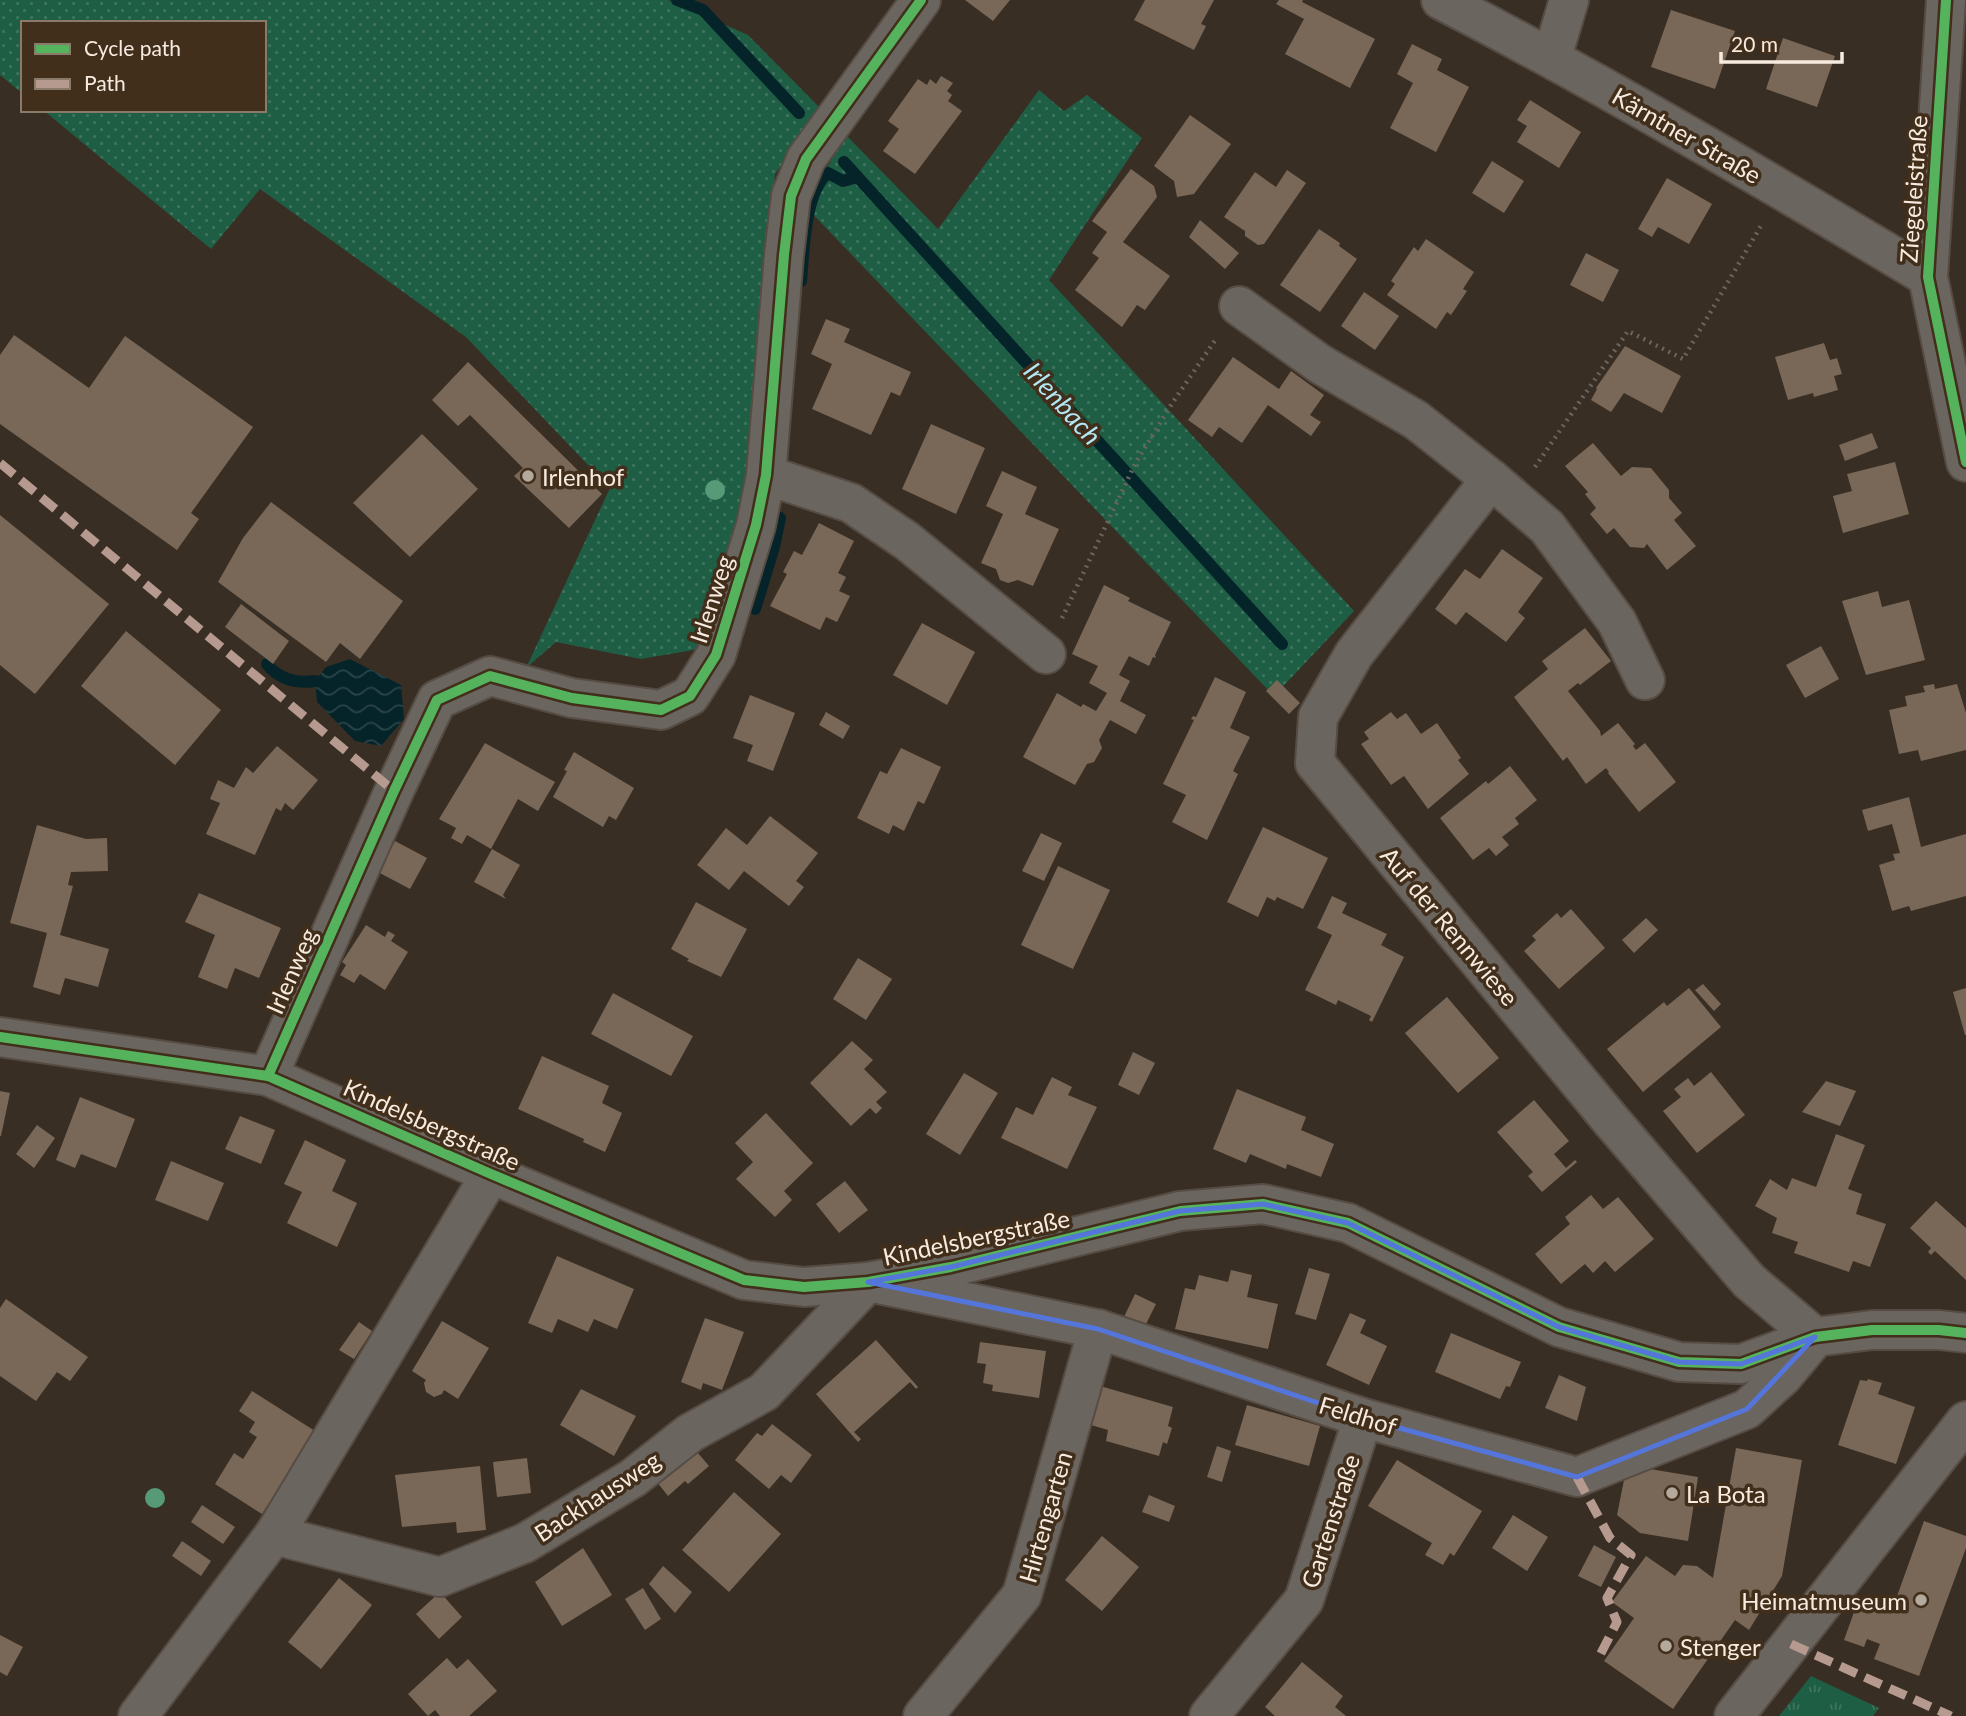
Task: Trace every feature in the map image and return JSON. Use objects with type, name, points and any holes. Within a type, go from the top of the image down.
[{"type":"street","name":"Irlenweg","points":[[268,1076],[437,700],[490,677],[572,698],[661,710],[690,696],[716,655],[756,525],[766,475],[791,196],[806,159],[921,0]]},
{"type":"street","name":"Kärntner Straße","points":[[1441,0],[1552,57],[1782,189],[1928,277]]},
{"type":"street","points":[[1552,57],[1569,0]]},
{"type":"street","name":"Ziegeleistraße","points":[[1946,0],[1928,277],[1966,462]]},
{"type":"street","points":[[1238,306],[1320,364],[1416,420],[1503,488],[1547,527],[1617,622],[1645,680]]},
{"type":"street","points":[[766,475],[851,503],[908,541],[1046,654]]},
{"type":"street","name":"Auf der Rennwiese","points":[[1503,488],[1354,654],[1318,717],[1315,763],[1608,1118],[1749,1281],[1815,1337]]},
{"type":"street","name":"Kindelsbergstraße","points":[[0,1037],[268,1076],[491,1174],[744,1280],[804,1287],[867,1282],[951,1267],[1180,1211],[1263,1204],[1348,1223],[1559,1327],[1679,1362],[1741,1364],[1815,1337],[1872,1330],[1939,1330],[1966,1333]]},
{"type":"street","points":[[138,1716],[274,1535],[491,1174]]},
{"type":"street","name":"Feldhof","points":[[867,1282],[1098,1329],[1363,1418],[1577,1477],[1747,1409],[1783,1376],[1815,1337]]},
{"type":"street","name":"Backhausweg","points":[[274,1535],[440,1577],[525,1543],[633,1478],[690,1433],[764,1392],[867,1282]]},
{"type":"street","name":"Hirtengarten","points":[[923,1716],[1022,1595],[1098,1329]]},
{"type":"street","name":"Gartenstraße","points":[[1209,1716],[1304,1600],[1363,1418]]},
{"type":"street","points":[[1734,1716],[1966,1421]]},
{"type":"path","points":[[1503,488],[1628,331],[1683,359],[1782,189]]},
{"type":"path","points":[[1046,654],[1121,489],[1173,402],[1238,306]]},
{"type":"highlighted area","points":[[1263,1204],[1348,1223],[1559,1327],[1679,1362],[1741,1364],[1815,1337],[1747,1409],[1577,1477],[1363,1418],[1098,1329],[868,1282],[951,1267],[1180,1211]]},
{"type":"green space","points":[[0,0],[668,0],[748,35],[821,109],[775,174],[749,492],[699,649],[641,659],[556,642],[526,668],[610,488],[466,337],[260,189],[211,249],[45,112],[266,112],[266,21],[21,21],[21,92],[0,75]]},
{"type":"green space","points":[[1039,90],[1064,111],[1087,95],[1142,138],[1049,280],[1354,611],[1274,696],[806,207],[845,134],[938,229]]},
{"type":"green space","points":[[1811,1676],[1879,1708],[1873,1716],[1779,1716]]},
{"type":"water","points":[[350,659],[401,685],[404,719],[381,746],[355,741],[317,702],[315,681],[326,667]]},
{"type":"building","points":[[965,0],[1010,0],[993,21]]},
{"type":"building","points":[[1145,0],[1214,0],[1201,24],[1206,26],[1194,50],[1134,20]]},
{"type":"building","points":[[1279,0],[1303,0],[1302,2],[1375,39],[1350,88],[1285,54],[1304,19],[1276,4]]},
{"type":"building","points":[[1671,10],[1735,31],[1715,89],[1651,67]]},
{"type":"building","points":[[1783,38],[1835,56],[1817,107],[1766,89]]},
{"type":"building","points":[[1412,44],[1442,59],[1437,70],[1469,87],[1436,152],[1390,128],[1413,83],[1397,74]]},
{"type":"building","points":[[941,76],[953,83],[947,91],[952,95],[948,101],[962,111],[915,174],[883,151],[899,129],[888,121],[918,79],[927,85],[930,79],[936,84]]},
{"type":"building","points":[[1530,100],[1581,132],[1559,168],[1517,142],[1527,126],[1517,120]]},
{"type":"building","points":[[1190,115],[1231,144],[1194,194],[1177,197],[1174,181],[1154,166]]},
{"type":"building","points":[[1492,161],[1524,181],[1504,213],[1472,193]]},
{"type":"building","points":[[1131,169],[1154,186],[1157,197],[1123,242],[1170,276],[1145,310],[1137,305],[1122,327],[1075,290],[1099,258],[1092,253],[1107,232],[1092,221]]},
{"type":"building","points":[[1287,170],[1306,183],[1264,244],[1258,245],[1245,236],[1245,231],[1224,217],[1255,172],[1276,187]]},
{"type":"building","points":[[1667,178],[1712,204],[1689,244],[1658,227],[1652,237],[1638,229]]},
{"type":"building","points":[[1200,220],[1239,253],[1225,269],[1189,237]]},
{"type":"building","points":[[1319,229],[1357,259],[1320,312],[1280,285]]},
{"type":"building","points":[[1426,239],[1474,272],[1463,289],[1467,291],[1451,315],[1447,312],[1436,329],[1387,295],[1395,284],[1391,281],[1414,247],[1418,251]]},
{"type":"building","points":[[1586,253],[1619,270],[1603,302],[1570,285]]},
{"type":"building","points":[[1364,292],[1399,316],[1375,350],[1341,326]]},
{"type":"building","points":[[826,319],[850,329],[844,342],[911,372],[900,396],[891,392],[871,435],[812,409],[832,364],[811,354]]},
{"type":"building","points":[[14,335],[89,388],[125,336],[253,427],[191,513],[199,519],[177,550],[0,424],[0,355]]},
{"type":"building","points":[[1824,343],[1830,360],[1837,358],[1842,374],[1834,376],[1838,390],[1814,397],[1813,393],[1788,400],[1775,357]]},
{"type":"building","points":[[1625,346],[1681,376],[1662,413],[1624,393],[1611,412],[1591,400],[1596,388]]},
{"type":"building","points":[[1233,357],[1279,389],[1291,371],[1324,395],[1310,415],[1321,422],[1311,436],[1268,405],[1242,443],[1219,427],[1212,437],[1188,420]]},
{"type":"building","points":[[468,362],[602,494],[569,528],[514,476],[523,468],[470,415],[458,426],[432,400]]},
{"type":"building","points":[[931,424],[985,448],[956,514],[902,489]]},
{"type":"building","points":[[1872,433],[1878,448],[1845,461],[1839,445]]},
{"type":"building","points":[[422,434],[478,489],[410,557],[353,503]]},
{"type":"building","points":[[1593,443],[1621,476],[1632,467],[1651,468],[1669,490],[1669,498],[1682,513],[1674,520],[1696,546],[1667,570],[1647,544],[1644,548],[1630,547],[1614,528],[1607,534],[1590,514],[1596,508],[1585,494],[1588,492],[1565,466]]},
{"type":"building","points":[[1895,462],[1909,514],[1843,533],[1833,496],[1852,491],[1847,474]]},
{"type":"building","points":[[1002,471],[1037,487],[1025,514],[1059,529],[1033,586],[1018,580],[1008,583],[1000,580],[996,569],[981,563],[1003,514],[986,506]]},
{"type":"building","points":[[271,502],[403,601],[360,659],[340,643],[326,662],[218,582],[243,538]]},
{"type":"building","points":[[0,515],[109,604],[35,694],[0,665]]},
{"type":"building","points":[[819,523],[854,541],[838,573],[846,577],[839,591],[850,596],[837,622],[826,617],[820,630],[770,606],[787,574],[783,572],[794,551],[802,555]]},
{"type":"building","points":[[1502,549],[1543,578],[1518,612],[1525,618],[1506,642],[1466,612],[1456,625],[1435,609],[1465,569],[1480,579]]},
{"type":"building","points":[[1104,585],[1130,598],[1128,601],[1171,622],[1156,658],[1153,657],[1149,666],[1129,656],[1119,675],[1130,681],[1120,701],[1146,715],[1136,734],[1110,720],[1099,740],[1102,748],[1094,762],[1087,764],[1075,785],[1023,757],[1057,693],[1081,707],[1083,704],[1096,711],[1107,693],[1089,683],[1098,666],[1072,654]]},
{"type":"building","points":[[1878,591],[1882,607],[1909,600],[1925,660],[1866,675],[1842,601]]},
{"type":"building","points":[[241,604],[289,641],[273,664],[225,627]]},
{"type":"building","points":[[922,623],[975,652],[947,705],[893,675]]},
{"type":"building","points":[[1585,628],[1611,661],[1568,691],[1600,731],[1601,736],[1618,723],[1635,744],[1633,746],[1636,750],[1645,743],[1676,782],[1639,812],[1606,768],[1586,784],[1567,757],[1563,761],[1514,697],[1548,669],[1542,661]]},
{"type":"building","points":[[126,631],[221,710],[175,765],[81,686]]},
{"type":"building","points":[[1821,646],[1839,679],[1805,698],[1786,665]]},
{"type":"building","points":[[1215,677],[1246,692],[1230,728],[1250,737],[1233,771],[1238,774],[1207,840],[1172,822],[1186,795],[1163,784],[1194,720],[1191,719],[1196,717]]},
{"type":"building","points":[[1277,680],[1300,703],[1289,714],[1266,691]]},
{"type":"building","points":[[1934,684],[1935,689],[1957,684],[1966,713],[1966,750],[1921,761],[1918,750],[1899,754],[1889,710],[1907,706],[1905,696],[1925,692],[1923,686]]},
{"type":"building","points":[[750,695],[795,713],[773,771],[747,761],[753,745],[733,738]]},
{"type":"building","points":[[826,712],[850,726],[843,739],[819,725]]},
{"type":"building","points":[[1391,712],[1397,719],[1406,713],[1421,734],[1437,723],[1469,774],[1428,809],[1404,776],[1391,785],[1361,744],[1369,739],[1364,732]]},
{"type":"building","points":[[485,743],[555,782],[538,811],[518,799],[491,849],[467,835],[462,844],[451,838],[456,828],[439,819]]},
{"type":"building","points":[[277,746],[318,780],[293,810],[285,803],[281,811],[276,808],[255,855],[206,834],[220,803],[210,799],[218,780],[234,788],[246,767],[253,773]]},
{"type":"building","points":[[901,748],[941,767],[924,804],[918,801],[904,831],[893,825],[889,834],[857,818],[880,771],[887,774]]},
{"type":"building","points":[[574,752],[634,788],[616,820],[609,816],[603,827],[553,797]]},
{"type":"building","points":[[1510,766],[1537,800],[1515,818],[1519,824],[1502,837],[1509,845],[1496,856],[1489,848],[1473,860],[1440,818],[1486,781],[1488,784]]},
{"type":"building","points":[[1909,797],[1921,847],[1966,834],[1966,896],[1911,911],[1909,906],[1892,911],[1879,865],[1895,860],[1893,854],[1900,853],[1892,824],[1868,831],[1862,810]]},
{"type":"building","points":[[770,816],[818,853],[796,881],[804,887],[789,906],[744,871],[729,890],[697,865],[726,828],[747,845]]},
{"type":"building","points":[[37,825],[86,839],[107,838],[108,871],[71,872],[68,885],[73,886],[60,935],[109,949],[98,987],[65,978],[60,995],[33,987],[47,933],[10,923]]},
{"type":"building","points":[[1263,827],[1328,858],[1303,909],[1277,897],[1275,901],[1267,897],[1258,917],[1227,902]]},
{"type":"building","points":[[1041,833],[1062,843],[1044,881],[1022,871]]},
{"type":"building","points":[[395,841],[427,858],[410,889],[378,872]]},
{"type":"building","points":[[492,849],[520,865],[503,895],[506,899],[474,882]]},
{"type":"building","points":[[1058,866],[1110,890],[1073,969],[1021,945]]},
{"type":"building","points":[[199,893],[281,928],[259,978],[235,968],[227,989],[198,977],[215,935],[185,922]]},
{"type":"building","points":[[1332,896],[1347,903],[1342,913],[1387,934],[1381,945],[1404,957],[1372,1022],[1369,1020],[1371,1016],[1338,1000],[1336,1005],[1305,990],[1332,935],[1317,928]]},
{"type":"building","points":[[696,902],[747,929],[721,977],[687,961],[689,959],[671,949]]},
{"type":"building","points":[[1571,909],[1605,948],[1559,989],[1524,951],[1536,940],[1532,936],[1557,913],[1561,918]]},
{"type":"building","points":[[1646,918],[1658,930],[1634,953],[1622,940]]},
{"type":"building","points":[[366,925],[385,937],[388,931],[395,935],[391,941],[408,952],[385,990],[360,974],[354,983],[340,975],[346,965],[342,962]]},
{"type":"building","points":[[858,958],[892,979],[866,1020],[833,999]]},
{"type":"building","points":[[1703,984],[1721,1004],[1714,1011],[1695,990]]},
{"type":"building","points":[[1689,988],[1721,1027],[1643,1092],[1607,1049],[1664,1002],[1667,1006]]},
{"type":"building","points":[[1966,988],[1966,1035],[1965,1035],[1953,992]]},
{"type":"building","points":[[613,993],[693,1036],[671,1076],[591,1034]]},
{"type":"building","points":[[1447,997],[1499,1058],[1458,1093],[1405,1033]]},
{"type":"building","points":[[852,1041],[873,1060],[864,1069],[887,1092],[876,1102],[882,1108],[876,1114],[870,1108],[851,1126],[810,1083]]},
{"type":"building","points":[[1133,1052],[1155,1063],[1139,1095],[1118,1085]]},
{"type":"building","points":[[542,1056],[609,1086],[602,1103],[622,1113],[605,1152],[583,1142],[584,1139],[518,1109]]},
{"type":"building","points":[[1711,1072],[1745,1115],[1697,1153],[1663,1111],[1681,1097],[1674,1089],[1688,1078],[1694,1086]]},
{"type":"building","points":[[964,1073],[998,1093],[960,1155],[926,1134]]},
{"type":"building","points":[[1052,1077],[1072,1087],[1068,1095],[1097,1107],[1067,1169],[1001,1138],[1016,1107],[1033,1115]]},
{"type":"building","points":[[1826,1081],[1856,1091],[1840,1126],[1802,1112]]},
{"type":"building","points":[[1237,1089],[1306,1117],[1301,1130],[1334,1144],[1321,1177],[1287,1164],[1286,1169],[1250,1154],[1246,1163],[1213,1149]]},
{"type":"building","points":[[0,1091],[10,1093],[1,1136],[0,1136]]},
{"type":"building","points":[[80,1097],[135,1119],[116,1168],[81,1154],[75,1168],[56,1160]]},
{"type":"building","points":[[1534,1100],[1569,1141],[1554,1154],[1566,1168],[1575,1160],[1577,1162],[1542,1192],[1528,1176],[1533,1172],[1497,1132]]},
{"type":"building","points":[[766,1113],[813,1163],[784,1191],[792,1200],[775,1217],[736,1179],[753,1162],[735,1143]]},
{"type":"building","points":[[240,1116],[275,1130],[261,1164],[225,1149]]},
{"type":"building","points":[[37,1125],[55,1138],[34,1168],[16,1154]]},
{"type":"building","points":[[1836,1134],[1865,1145],[1848,1189],[1862,1194],[1856,1214],[1886,1224],[1870,1267],[1853,1261],[1849,1272],[1794,1253],[1798,1242],[1772,1233],[1777,1218],[1755,1206],[1770,1179],[1787,1190],[1792,1178],[1816,1187]]},
{"type":"building","points":[[305,1140],[346,1160],[332,1191],[357,1203],[337,1247],[287,1223],[302,1192],[284,1184]]},
{"type":"building","points":[[171,1161],[224,1183],[208,1221],[155,1200]]},
{"type":"building","points":[[845,1181],[868,1210],[839,1233],[816,1204]]},
{"type":"building","points":[[1591,1195],[1603,1209],[1618,1197],[1654,1239],[1615,1272],[1605,1261],[1593,1273],[1585,1264],[1561,1284],[1535,1254],[1570,1224],[1565,1217]]},
{"type":"building","points":[[1936,1201],[1966,1228],[1966,1280],[1935,1251],[1931,1255],[1928,1252],[1931,1248],[1910,1228]]},
{"type":"building","points":[[557,1256],[634,1289],[617,1329],[594,1319],[588,1332],[558,1319],[552,1333],[528,1323]]},
{"type":"building","points":[[1309,1268],[1330,1274],[1316,1320],[1295,1314]]},
{"type":"building","points":[[1231,1270],[1252,1275],[1247,1297],[1278,1304],[1268,1349],[1175,1329],[1185,1288],[1195,1290],[1199,1275],[1228,1282]]},
{"type":"building","points":[[1135,1294],[1156,1304],[1144,1328],[1123,1319]]},
{"type":"building","points":[[6,1299],[88,1357],[70,1381],[57,1372],[36,1401],[0,1376],[0,1308]]},
{"type":"building","points":[[1350,1313],[1366,1320],[1360,1333],[1387,1346],[1369,1385],[1326,1365]]},
{"type":"building","points":[[705,1318],[744,1332],[722,1390],[703,1383],[701,1390],[681,1382]]},
{"type":"building","points":[[442,1321],[489,1348],[458,1399],[444,1390],[442,1394],[434,1397],[426,1392],[426,1380],[412,1371]]},
{"type":"building","points":[[359,1322],[372,1331],[354,1359],[339,1350]]},
{"type":"building","points":[[1451,1333],[1521,1362],[1510,1387],[1506,1386],[1500,1399],[1435,1372]]},
{"type":"building","points":[[876,1340],[918,1387],[916,1389],[910,1382],[854,1432],[861,1439],[858,1442],[816,1394]]},
{"type":"building","points":[[980,1342],[1046,1351],[1039,1398],[992,1391],[993,1385],[983,1383],[986,1364],[977,1363]]},
{"type":"building","points":[[1559,1375],[1586,1387],[1577,1421],[1545,1408]]},
{"type":"building","points":[[1860,1380],[1882,1383],[1878,1394],[1915,1407],[1896,1464],[1838,1445]]},
{"type":"building","points":[[1100,1386],[1173,1407],[1168,1426],[1172,1428],[1167,1444],[1163,1442],[1159,1456],[1106,1441],[1108,1430],[1091,1425]]},
{"type":"building","points":[[581,1389],[636,1416],[614,1456],[560,1425]]},
{"type":"building","points":[[252,1391],[315,1431],[262,1514],[215,1484],[234,1453],[243,1459],[257,1437],[249,1432],[255,1422],[239,1411]]},
{"type":"building","points":[[1247,1405],[1320,1426],[1309,1466],[1235,1445]]},
{"type":"building","points":[[772,1424],[812,1455],[791,1483],[781,1475],[769,1489],[735,1460],[757,1433],[762,1436]]},
{"type":"building","points":[[692,1446],[709,1466],[688,1484],[685,1481],[668,1496],[657,1482]]},
{"type":"building","points":[[1217,1446],[1231,1451],[1222,1482],[1207,1477]]},
{"type":"building","name":"Stenger","points":[[1736,1448],[1802,1460],[1782,1576],[1749,1630],[1735,1620],[1673,1709],[1604,1661],[1634,1618],[1612,1602],[1646,1556],[1675,1576],[1683,1565],[1697,1566],[1713,1578]]},
{"type":"building","points":[[527,1458],[531,1493],[497,1497],[493,1462]]},
{"type":"building","points":[[1397,1460],[1482,1511],[1454,1556],[1450,1553],[1443,1565],[1425,1555],[1432,1543],[1368,1506]]},
{"type":"building","points":[[480,1466],[486,1530],[457,1533],[456,1522],[402,1527],[395,1475]]},
{"type":"building","points":[[1650,1469],[1698,1477],[1688,1541],[1640,1533],[1617,1515],[1624,1480]]},
{"type":"building","points":[[734,1492],[781,1534],[729,1592],[682,1550]]},
{"type":"building","points":[[1149,1495],[1175,1506],[1169,1522],[1142,1512]]},
{"type":"building","points":[[202,1505],[235,1527],[223,1544],[191,1522]]},
{"type":"building","points":[[1513,1515],[1548,1537],[1527,1571],[1492,1548]]},
{"type":"building","name":"Heimatmuseum","points":[[1924,1521],[1966,1536],[1966,1548],[1919,1676],[1874,1659],[1880,1644],[1867,1639],[1864,1647],[1844,1640],[1858,1601],[1891,1613]]},
{"type":"building","points":[[1102,1536],[1139,1567],[1102,1611],[1065,1580]]},
{"type":"building","points":[[182,1541],[211,1561],[201,1576],[172,1556]]},
{"type":"building","points":[[1594,1545],[1616,1557],[1601,1587],[1578,1576]]},
{"type":"building","points":[[583,1548],[612,1595],[562,1626],[535,1582]]},
{"type":"building","points":[[663,1566],[692,1592],[675,1613],[649,1584]]},
{"type":"building","points":[[339,1578],[372,1605],[321,1669],[288,1642]]},
{"type":"building","points":[[643,1588],[661,1619],[645,1630],[625,1599]]},
{"type":"building","points":[[440,1592],[462,1617],[439,1639],[416,1614]]},
{"type":"building","points":[[0,1635],[23,1647],[7,1676],[0,1672]]},
{"type":"building","points":[[447,1658],[457,1669],[468,1659],[497,1691],[469,1716],[440,1716],[435,1710],[428,1716],[408,1694]]},
{"type":"building","points":[[1302,1662],[1343,1696],[1335,1707],[1346,1716],[1275,1716],[1265,1707]]},
{"type":"waterway","name":"Irlenbach","points":[[677,0],[703,10],[799,113]]},
{"type":"waterway","name":"Irlenbach","points":[[844,162],[1282,644]]},
{"type":"waterway","points":[[801,281],[807,223],[820,182],[828,173],[843,181],[857,177]]},
{"type":"waterway","points":[[755,609],[780,518]]},
{"type":"waterway","points":[[267,664],[288,679],[315,681]]},
{"type":"marked path","points":[[0,463],[394,791]]},
{"type":"marked path","points":[[1577,1477],[1610,1538],[1631,1555],[1607,1598],[1617,1622],[1598,1659]]},
{"type":"marked path","points":[[1791,1644],[1951,1716]]},
{"type":"cycle path","points":[[268,1076],[437,700],[490,676],[572,698],[661,710],[690,696],[716,655],[756,525],[766,475],[791,196],[806,159],[921,0]]},
{"type":"cycle path","points":[[1946,0],[1928,277],[1966,462]]},
{"type":"cycle path","points":[[0,1037],[268,1076],[491,1174],[744,1280],[804,1287],[868,1282],[951,1267],[1180,1211],[1263,1204],[1348,1223],[1559,1327],[1679,1362],[1741,1364],[1815,1337],[1872,1330],[1939,1330],[1966,1333]]},
{"type":"place","name":"Irlenhof","points":[[528,476]]},
{"type":"place","name":"La Bota","points":[[1672,1493]]},
{"type":"place","name":"Heimatmuseum","points":[[1921,1600]]},
{"type":"place","name":"Stenger","points":[[1666,1646]]}]
